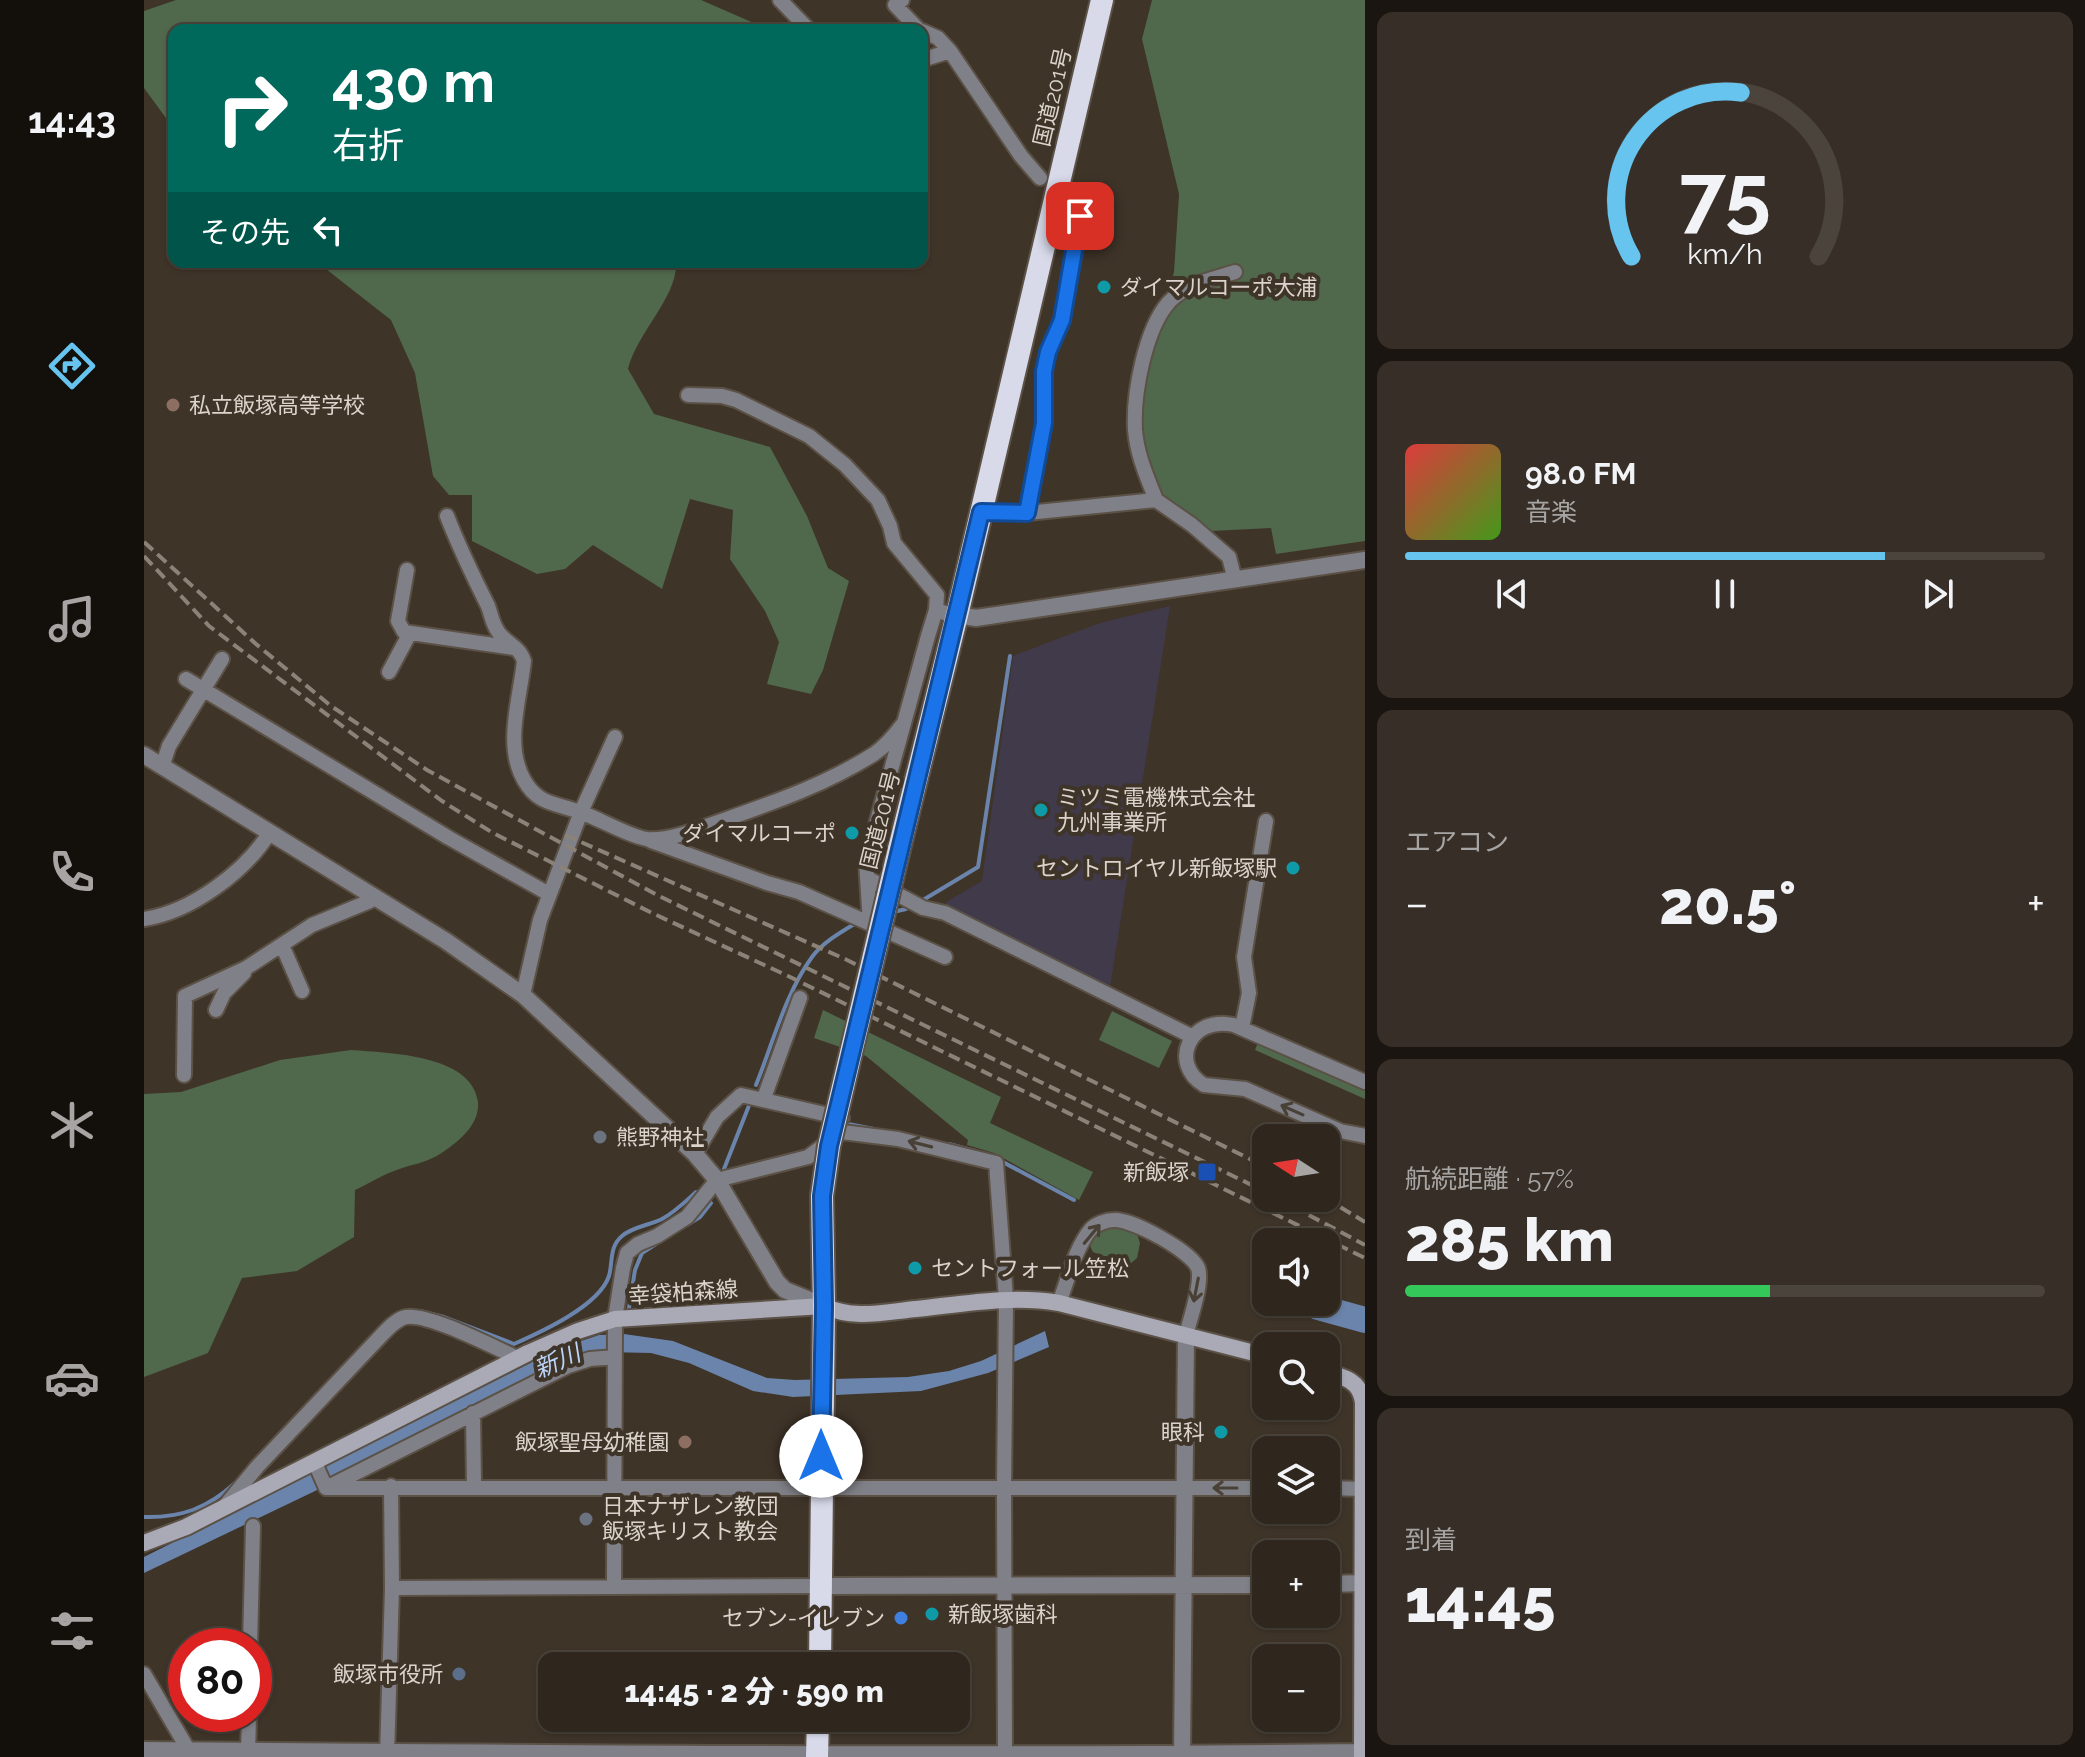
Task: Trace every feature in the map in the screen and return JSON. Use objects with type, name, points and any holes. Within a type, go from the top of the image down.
[{"type":"highway","name":"国道201号","points":[[820,1652],[824,1306],[822,1196],[829,1146],[899,849],[947,613],[981,512],[1102,0]]},
{"type":"highway","points":[[817,1756],[818,1732]]},
{"type":"main road","name":"幸袋柏森線","points":[[144,1543],[186,1527],[316,1466],[518,1358],[578,1331],[824,1306],[853,1316],[1006,1299],[1033,1299],[1252,1352]]},
{"type":"main road","points":[[1340,1377],[1358,1387],[1364,1402],[1362,1754]]},
{"type":"street","points":[[780,0],[803,24]]},
{"type":"street","points":[[902,0],[895,5],[913,24]]},
{"type":"street","points":[[928,34],[938,38],[950,51],[1021,156],[1040,178]]},
{"type":"street","points":[[928,58],[950,51]]},
{"type":"street","points":[[1027,513],[1044,423],[1044,371],[1048,352],[1062,320],[1077,240],[1080,216],[1074,208]]},
{"type":"street","points":[[1235,272],[1192,285],[1170,301],[1155,323],[1145,352],[1135,429],[1140,459],[1156,500],[1192,525],[1229,557],[1235,580]]},
{"type":"street","points":[[688,395],[736,400],[809,436],[845,465],[878,500],[894,543],[937,595],[947,613]]},
{"type":"street","points":[[981,512],[1027,513],[1156,500]]},
{"type":"street","points":[[447,516],[495,627],[518,649],[524,661],[514,743],[517,763],[539,800],[581,812],[647,839],[799,892],[945,957]]},
{"type":"street","points":[[947,613],[976,618],[1365,560]]},
{"type":"street","points":[[407,570],[398,621],[404,632],[518,649]]},
{"type":"street","points":[[870,924],[866,861],[903,724],[947,613]]},
{"type":"street","points":[[389,672],[410,633]]},
{"type":"street","points":[[162,767],[169,746],[222,659]]},
{"type":"street","points":[[186,679],[449,838],[549,894]]},
{"type":"street","points":[[647,839],[696,830],[801,793],[875,753],[890,741],[903,724]]},
{"type":"street","points":[[523,995],[549,894],[615,737]]},
{"type":"street","points":[[144,755],[446,941],[523,995],[695,1154],[717,1180],[777,1282],[785,1290],[824,1306]]},
{"type":"street","points":[[1242,1028],[1249,993],[1244,957],[1266,821]]},
{"type":"street","points":[[144,919],[202,898],[230,876],[270,832]]},
{"type":"street","points":[[869,879],[923,908],[945,913],[1191,1036]]},
{"type":"street","points":[[184,1075],[185,996],[246,968],[312,925],[370,901],[374,896]]},
{"type":"street","points":[[282,945],[302,991]]},
{"type":"street","points":[[216,1010],[224,993],[246,968]]},
{"type":"street","points":[[764,1098],[800,998]]},
{"type":"street","points":[[1365,1082],[1242,1028],[1215,1023],[1191,1036],[1188,1060],[1194,1077],[1204,1085],[1245,1089],[1340,1131],[1365,1136]]},
{"type":"street","points":[[695,1154],[717,1117],[741,1095],[844,1119],[842,1132]]},
{"type":"street","points":[[614,1586],[614,1326],[627,1253],[687,1217],[717,1180],[808,1157],[842,1132],[898,1139],[996,1163],[1006,1299],[1005,1756]]},
{"type":"street","points":[[1059,1303],[1074,1262],[1091,1229],[1104,1222],[1121,1221],[1182,1250],[1197,1268],[1199,1281],[1186,1335],[1182,1756]]},
{"type":"street","points":[[223,1508],[257,1467],[366,1352],[392,1325],[406,1317],[431,1321],[518,1358]]},
{"type":"street","points":[[326,1488],[568,1366],[615,1355]]},
{"type":"street","points":[[473,1413],[474,1486]]},
{"type":"street","points":[[316,1466],[326,1488]]},
{"type":"street","points":[[387,1754],[392,1588],[391,1486]]},
{"type":"street","points":[[326,1488],[1252,1488]]},
{"type":"street","points":[[1340,1488],[1364,1489]]},
{"type":"street","points":[[250,1628],[253,1526]]},
{"type":"street","points":[[1340,1584],[1364,1584]]},
{"type":"street","points":[[392,1588],[1252,1585]]},
{"type":"street","points":[[144,1674],[187,1754]]},
{"type":"street","points":[[248,1754],[249,1732]]},
{"type":"street","points":[[144,1750],[187,1754],[612,1756],[1362,1754]]},
{"type":"shaded area","points":[[1170,606],[1110,988],[947,907],[946,902],[982,881],[1013,656],[1100,623]]},
{"type":"green space","points":[[176,0],[701,0],[756,24],[168,24],[168,121],[144,88],[144,11]]},
{"type":"green space","points":[[1152,0],[1365,0],[1365,541],[1276,554],[1271,528],[1211,531],[1161,497],[1144,457],[1140,428],[1143,392],[1149,356],[1174,272],[1179,194],[1142,39]]},
{"type":"green space","points":[[325,268],[676,268],[671,288],[628,369],[654,414],[770,447],[807,516],[828,568],[849,581],[823,670],[811,694],[767,684],[779,642],[765,611],[730,559],[733,510],[690,499],[662,589],[593,545],[565,569],[537,574],[472,541],[472,495],[449,495],[433,476],[415,373],[391,320]]},
{"type":"green space","points":[[823,1010],[1001,1097],[990,1123],[1093,1172],[1079,1200],[994,1153],[967,1145],[968,1140],[866,1056],[814,1038]]},
{"type":"green space","points":[[1112,1011],[1172,1041],[1159,1068],[1099,1040]]},
{"type":"green space","points":[[1259,1040],[1365,1089],[1365,1099],[1255,1050]]},
{"type":"green space","points":[[351,1050],[426,1059],[461,1074],[472,1086],[478,1102],[472,1125],[435,1157],[389,1173],[355,1190],[354,1237],[297,1271],[242,1278],[208,1353],[144,1377],[144,1094],[181,1092],[280,1060]]},
{"type":"green space","points":[[1120,1226],[1137,1234],[1140,1243],[1137,1258],[1128,1266],[1093,1252],[1090,1246],[1097,1233]]},
{"type":"water","points":[[1340,1306],[1365,1312],[1365,1325],[1327,1316],[1340,1316]]},
{"type":"water","points":[[1045,1331],[1049,1347],[988,1373],[921,1391],[793,1397],[753,1391],[689,1363],[651,1353],[605,1352],[562,1365],[313,1492],[144,1573],[144,1557],[560,1348],[599,1335],[624,1334],[673,1341],[767,1378],[795,1380],[908,1377],[949,1371],[981,1361]]},
{"type":"waterway","points":[[923,900],[978,867],[1010,656]]},
{"type":"waterway","points":[[893,912],[906,909]]},
{"type":"waterway","points":[[756,1085],[787,1003],[803,971],[821,947],[856,923]]},
{"type":"waterway","points":[[724,1169],[750,1103]]},
{"type":"waterway","points":[[843,1123],[874,1129]]},
{"type":"waterway","points":[[949,1144],[975,1151]]},
{"type":"waterway","points":[[999,1160],[1074,1200]]},
{"type":"waterway","points":[[420,1311],[514,1344],[568,1317],[594,1298],[609,1276],[613,1250],[618,1240],[631,1230],[667,1216],[696,1192]]},
{"type":"waterway","points":[[687,1225],[700,1217],[711,1203]]},
{"type":"waterway","points":[[628,1314],[635,1270],[642,1253],[659,1242]]},
{"type":"waterway","name":"新川","points":[[1340,1313],[1365,1320]]},
{"type":"waterway","points":[[144,1517],[170,1516],[193,1510],[215,1499],[235,1483]]},
{"type":"railway","points":[[144,542],[256,644],[331,706],[427,770],[657,895],[1252,1185]]},
{"type":"railway","points":[[144,556],[209,626],[442,801],[493,833],[1365,1258]]},
{"type":"railway","points":[[565,835],[845,959],[1252,1160]]},
{"type":"railway","points":[[1340,1207],[1365,1222]]},
{"type":"railway","points":[[1303,1212],[1365,1245]]},
{"type":"place","name":"ダイマルコーポ大浦","points":[[1104,287]]},
{"type":"place","name":"私立飯塚高等学校","points":[[173,405]]},
{"type":"place","name":"ミツミ電機株式会社 九州事業所","points":[[1041,810]]},
{"type":"place","name":"ダイマルコーポ","points":[[852,833]]},
{"type":"place","name":"セントロイヤル新飯塚駅","points":[[1293,868]]},
{"type":"place","name":"熊野神社","points":[[600,1137]]},
{"type":"place","name":"新飯塚","points":[[1207,1172]]},
{"type":"place","name":"セントフォール笠松","points":[[915,1268]]},
{"type":"place","name":"眼科","points":[[1221,1432]]},
{"type":"place","name":"飯塚聖母幼稚園","points":[[685,1442]]},
{"type":"place","name":"日本ナザレン教団 飯塚キリスト教会","points":[[586,1519]]},
{"type":"place","name":"新飯塚歯科","points":[[932,1614]]},
{"type":"place","name":"セブン-イレブン","points":[[901,1618]]},
{"type":"place","name":"飯塚市役所","points":[[459,1674]]},
{"type":"route","points":[[821,1456],[824,1306],[822,1196],[829,1146],[981,512],[1027,513],[1044,423],[1044,371],[1048,352],[1062,320],[1080,216]]}]
